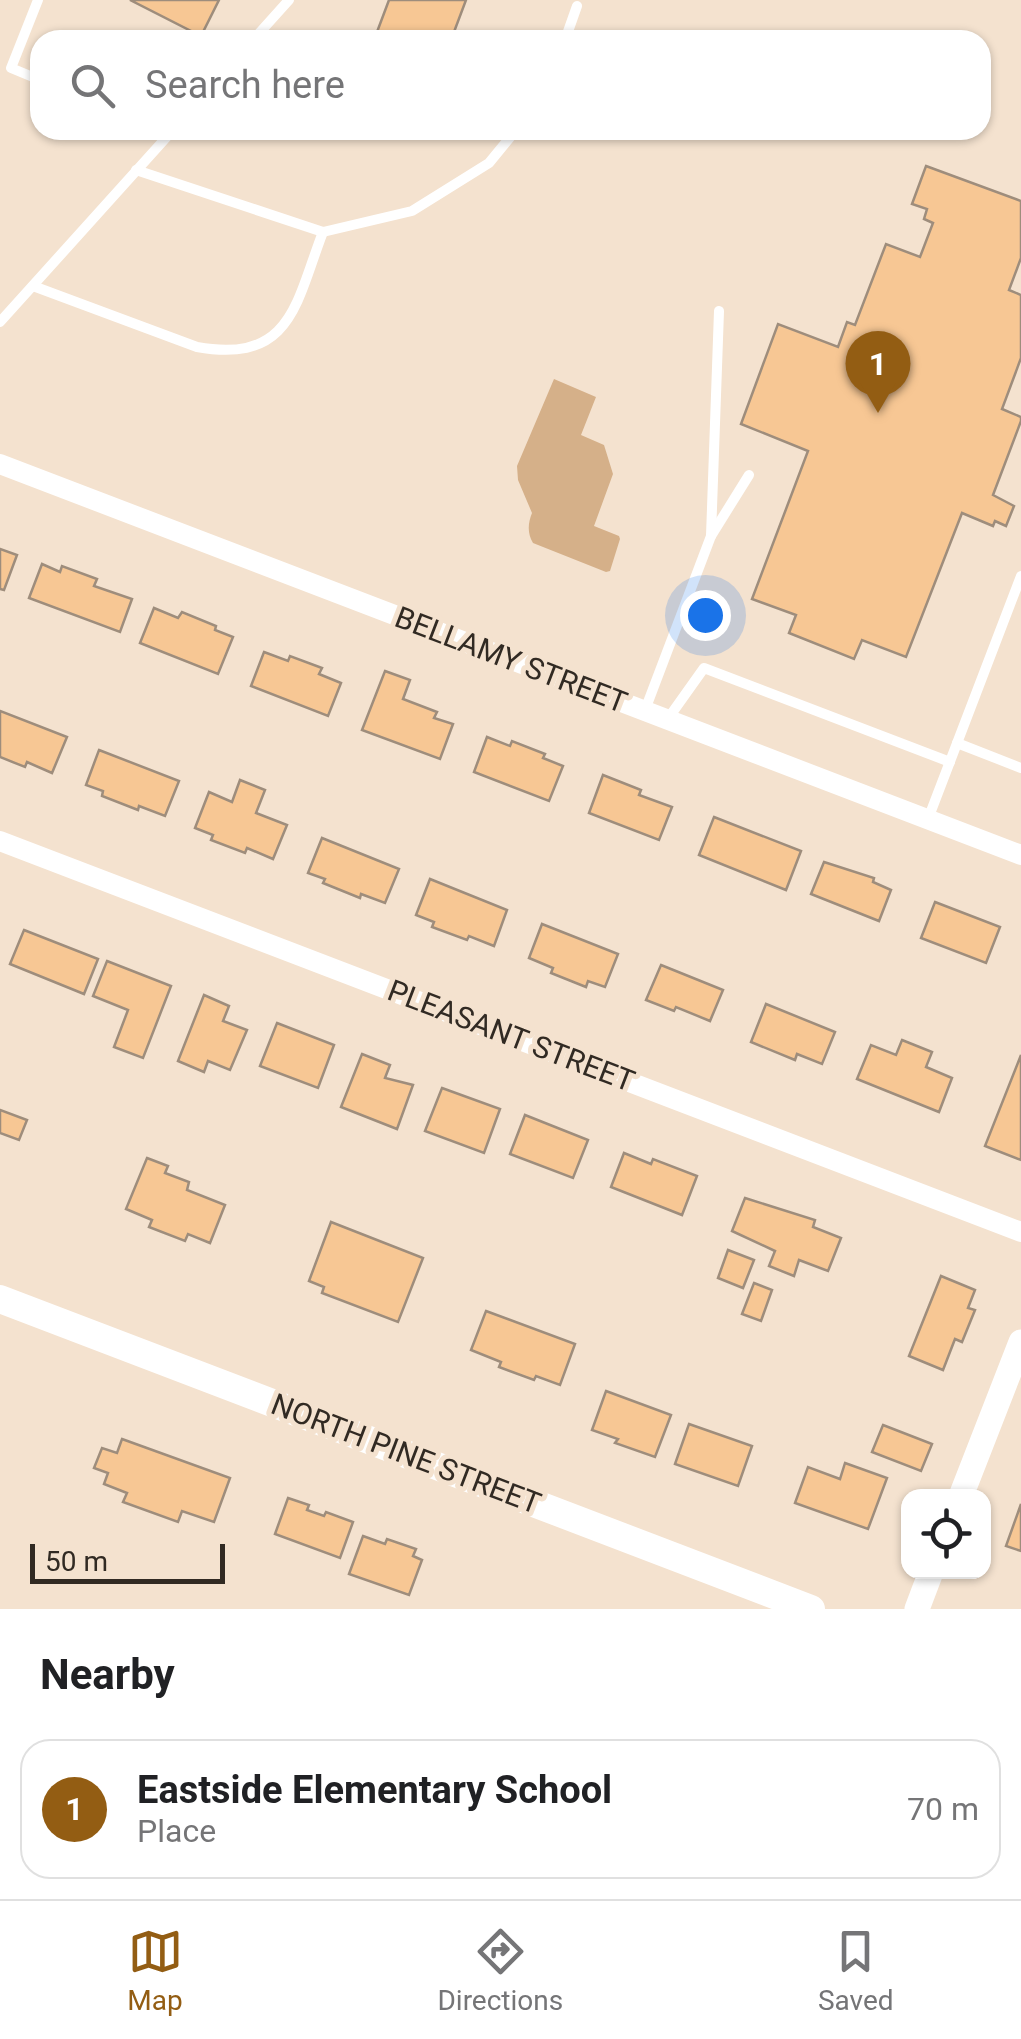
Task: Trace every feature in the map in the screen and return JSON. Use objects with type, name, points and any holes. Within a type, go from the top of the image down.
[{"type":"main road","name":"NORTH PINE STREET","points":[[0,1299],[811,1609]]},
{"type":"street","name":"BELLAMY STREET","points":[[0,464],[1021,855]]},
{"type":"street","name":"PLEASANT STREET","points":[[0,841],[1021,1232]]},
{"type":"street","points":[[963,1489],[1021,1342]]},
{"type":"street","points":[[916,1609],[928,1579]]},
{"type":"lane","points":[[30,76],[11,68],[38,0]]},
{"type":"lane","points":[[262,30],[289,0]]},
{"type":"lane","points":[[569,30],[577,6]]},
{"type":"lane","points":[[0,322],[162,140]]},
{"type":"lane","points":[[136,170],[323,232],[412,211],[490,163],[508,140]]},
{"type":"lane","points":[[33,286],[197,348],[222,352],[246,349],[270,339],[289,323],[323,232]]},
{"type":"lane","points":[[710,536],[719,311]]},
{"type":"lane","points":[[644,711],[710,536],[749,475]]},
{"type":"lane","points":[[928,820],[1021,576]]},
{"type":"lane","points":[[667,720],[704,668],[950,762]]},
{"type":"lane","points":[[957,744],[1021,768]]},
{"type":"shaded area","points":[[554,379],[596,397],[581,435],[604,445],[613,474],[594,526],[619,536],[610,571],[533,543],[530,536],[532,513],[518,480],[517,466]]},
{"type":"building","points":[[130,0],[219,0],[204,30],[189,30]]},
{"type":"building","points":[[389,0],[466,0],[455,30],[378,30]]},
{"type":"building","points":[[926,166],[1021,201],[1021,258],[1009,290],[1021,295],[1021,358],[1002,409],[1021,417],[1021,421],[993,495],[1014,506],[1006,526],[995,521],[993,526],[962,513],[906,657],[862,640],[854,659],[789,633],[796,615],[752,599],[808,451],[741,424],[778,324],[838,347],[847,322],[855,325],[886,244],[920,257],[933,223],[924,219],[927,209],[912,204]]},
{"type":"building","points":[[0,549],[17,555],[4,590],[0,589]]},
{"type":"building","points":[[42,564],[60,572],[62,566],[97,579],[94,586],[132,599],[120,632],[29,598]]},
{"type":"building","points":[[154,608],[178,618],[182,612],[233,637],[218,674],[140,643]]},
{"type":"building","points":[[264,652],[288,661],[290,656],[322,668],[319,674],[341,683],[328,716],[251,686]]},
{"type":"building","points":[[385,671],[410,680],[403,699],[437,712],[434,718],[453,724],[440,759],[362,730]]},
{"type":"building","points":[[0,711],[67,737],[52,773],[27,762],[25,767],[0,757]]},
{"type":"building","points":[[487,737],[510,746],[512,741],[563,766],[549,801],[474,772]]},
{"type":"building","points":[[99,750],[179,781],[165,816],[102,796],[103,791],[86,785]]},
{"type":"building","points":[[603,775],[672,807],[659,840],[589,813]]},
{"type":"building","points":[[240,780],[265,790],[256,813],[287,825],[273,859],[211,840],[213,835],[195,828],[209,792],[232,802]]},
{"type":"building","points":[[714,817],[801,851],[786,890],[699,855]]},
{"type":"building","points":[[322,838],[399,869],[385,903],[361,894],[360,898],[308,873]]},
{"type":"building","points":[[824,862],[874,878],[873,882],[891,890],[879,921],[811,894]]},
{"type":"building","points":[[430,879],[507,910],[494,946],[432,927],[434,922],[416,915]]},
{"type":"building","points":[[935,902],[1000,927],[986,963],[921,938]]},
{"type":"building","points":[[542,924],[618,954],[605,987],[588,981],[586,987],[551,973],[553,968],[529,958]]},
{"type":"building","points":[[24,930],[98,959],[84,994],[10,964]]},
{"type":"building","points":[[107,961],[171,986],[143,1058],[114,1047],[128,1010],[93,996]]},
{"type":"building","points":[[661,965],[723,990],[710,1021],[646,1000]]},
{"type":"building","points":[[204,995],[229,1006],[223,1021],[247,1030],[230,1070],[208,1061],[204,1072],[178,1061]]},
{"type":"building","points":[[766,1004],[835,1032],[822,1064],[797,1054],[795,1060],[751,1042]]},
{"type":"building","points":[[277,1023],[334,1045],[318,1088],[260,1066]]},
{"type":"building","points":[[902,1040],[932,1052],[926,1067],[952,1078],[939,1112],[857,1079],[871,1045],[896,1055]]},
{"type":"building","points":[[362,1054],[390,1065],[385,1078],[413,1085],[397,1129],[341,1107]]},
{"type":"building","points":[[1021,1055],[1021,1160],[985,1146]]},
{"type":"building","points":[[442,1088],[500,1109],[484,1153],[425,1131]]},
{"type":"building","points":[[0,1110],[27,1120],[19,1140],[0,1133]]},
{"type":"building","points":[[525,1115],[588,1140],[573,1178],[510,1154]]},
{"type":"building","points":[[624,1153],[697,1176],[682,1215],[611,1187]]},
{"type":"building","points":[[147,1158],[168,1166],[165,1173],[189,1182],[187,1190],[225,1205],[210,1243],[188,1234],[185,1241],[149,1227],[152,1220],[126,1209]]},
{"type":"building","points":[[745,1198],[815,1220],[813,1227],[841,1238],[828,1271],[799,1260],[794,1276],[769,1266],[775,1251],[732,1231]]},
{"type":"building","points":[[331,1222],[423,1258],[398,1322],[322,1293],[324,1287],[309,1281]]},
{"type":"building","points":[[728,1250],[754,1260],[743,1288],[718,1278]]},
{"type":"building","points":[[941,1276],[975,1290],[968,1308],[975,1310],[962,1342],[955,1339],[943,1370],[909,1356]]},
{"type":"building","points":[[754,1283],[772,1290],[761,1321],[742,1314]]},
{"type":"building","points":[[486,1311],[575,1344],[560,1385],[499,1367],[501,1362],[471,1350]]},
{"type":"building","points":[[606,1391],[671,1415],[655,1457],[592,1430]]},
{"type":"building","points":[[689,1424],[752,1446],[738,1486],[675,1464]]},
{"type":"building","points":[[883,1425],[932,1444],[921,1471],[872,1452]]},
{"type":"building","points":[[122,1439],[230,1478],[214,1522],[182,1511],[178,1522],[123,1502],[127,1493],[104,1484],[108,1473],[94,1468],[102,1448],[117,1453]]},
{"type":"building","points":[[845,1463],[887,1478],[868,1529],[795,1503],[808,1467],[840,1479]]},
{"type":"building","points":[[288,1498],[309,1505],[307,1510],[353,1522],[340,1558],[275,1534]]},
{"type":"building","points":[[1021,1504],[1021,1551],[1006,1546]]},
{"type":"building","points":[[363,1536],[416,1549],[413,1556],[422,1560],[409,1595],[349,1574]]},
{"type":"place","name":"Eastside Elementary School","points":[[878,413]]}]
